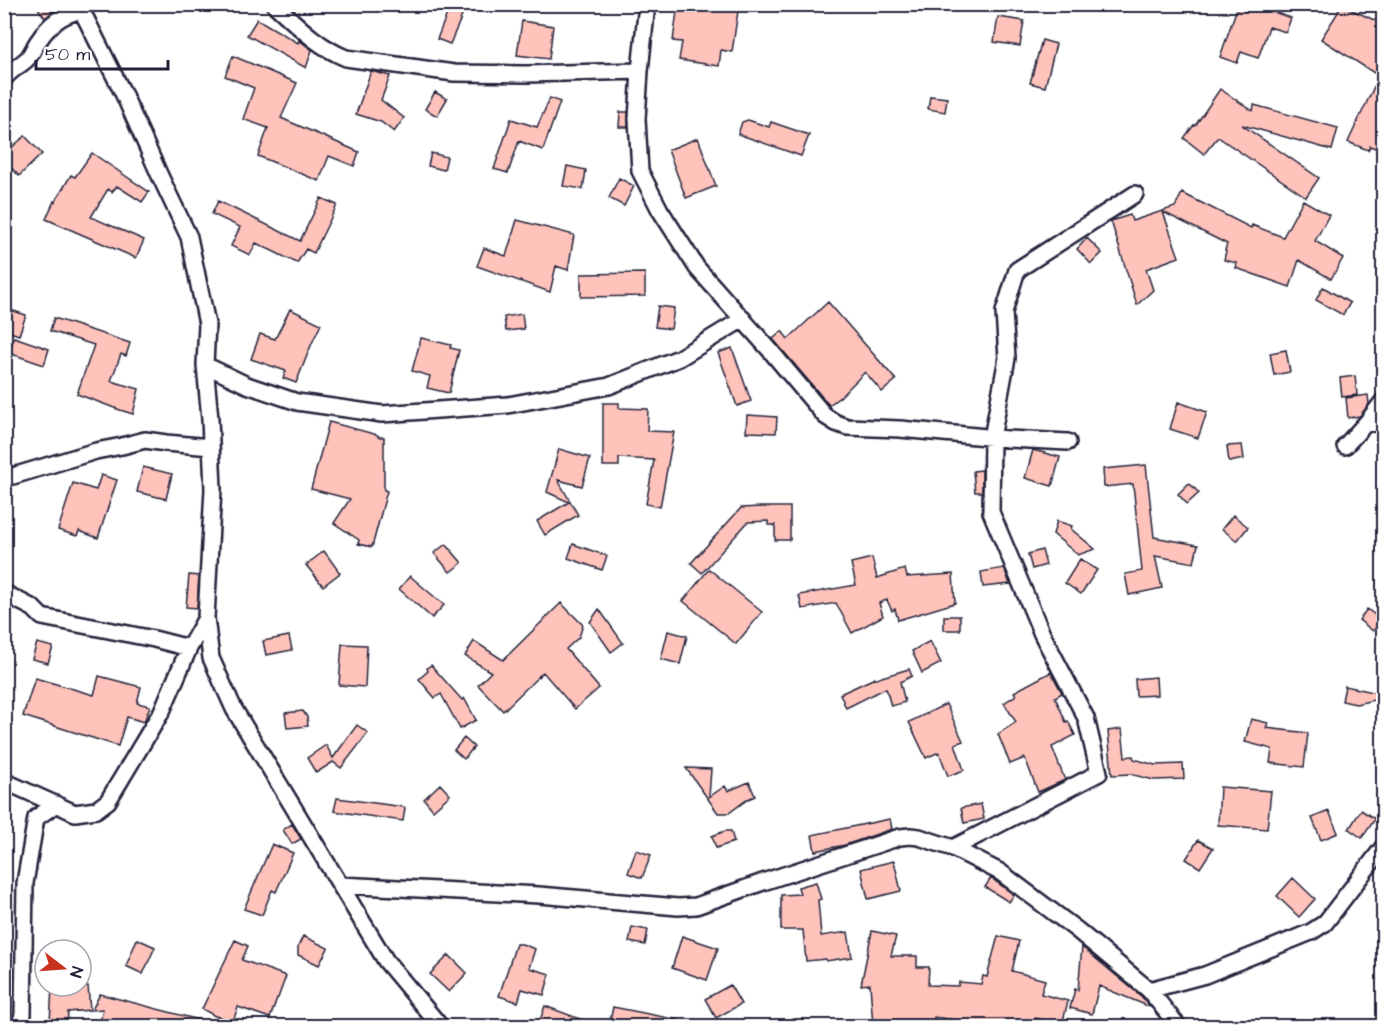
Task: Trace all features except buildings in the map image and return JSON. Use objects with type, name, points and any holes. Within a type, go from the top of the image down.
[{"type":"street","points":[[274,4],[330,52],[346,58],[454,73],[640,71]]},
{"type":"street","points":[[647,4],[637,119],[640,171],[660,210],[697,268],[825,416],[847,427],[1068,442]]},
{"type":"street","points":[[4,79],[28,59],[39,39],[52,25],[65,14],[79,7],[124,95],[189,237],[207,324],[205,365],[213,489],[206,618],[212,658],[234,709],[386,961],[440,1026]]},
{"type":"street","points":[[953,848],[1099,772],[1086,718],[1042,634],[991,512],[992,438],[1007,358],[1005,312],[1017,270],[1135,194]]},
{"type":"street","points":[[205,365],[247,385],[297,402],[382,414],[508,405],[609,386],[679,358],[743,319]]},
{"type":"street","points":[[1345,446],[1383,400]]},
{"type":"street","points":[[1367,422],[1383,425]]},
{"type":"street","points":[[4,474],[13,476],[96,451],[145,440],[211,447]]},
{"type":"street","points":[[4,594],[33,608],[42,617],[189,648]]},
{"type":"street","points":[[4,781],[75,813],[96,810],[108,801],[162,711],[189,648],[206,618]]},
{"type":"street","points":[[20,1026],[23,1015],[25,883],[36,818],[56,804]]},
{"type":"street","points":[[340,885],[539,895],[678,907],[696,906],[900,837],[919,837],[953,848],[1000,872],[1077,930],[1149,990],[1178,1026]]},
{"type":"street","points":[[1149,990],[1205,975],[1311,932],[1325,923],[1383,846]]}]
